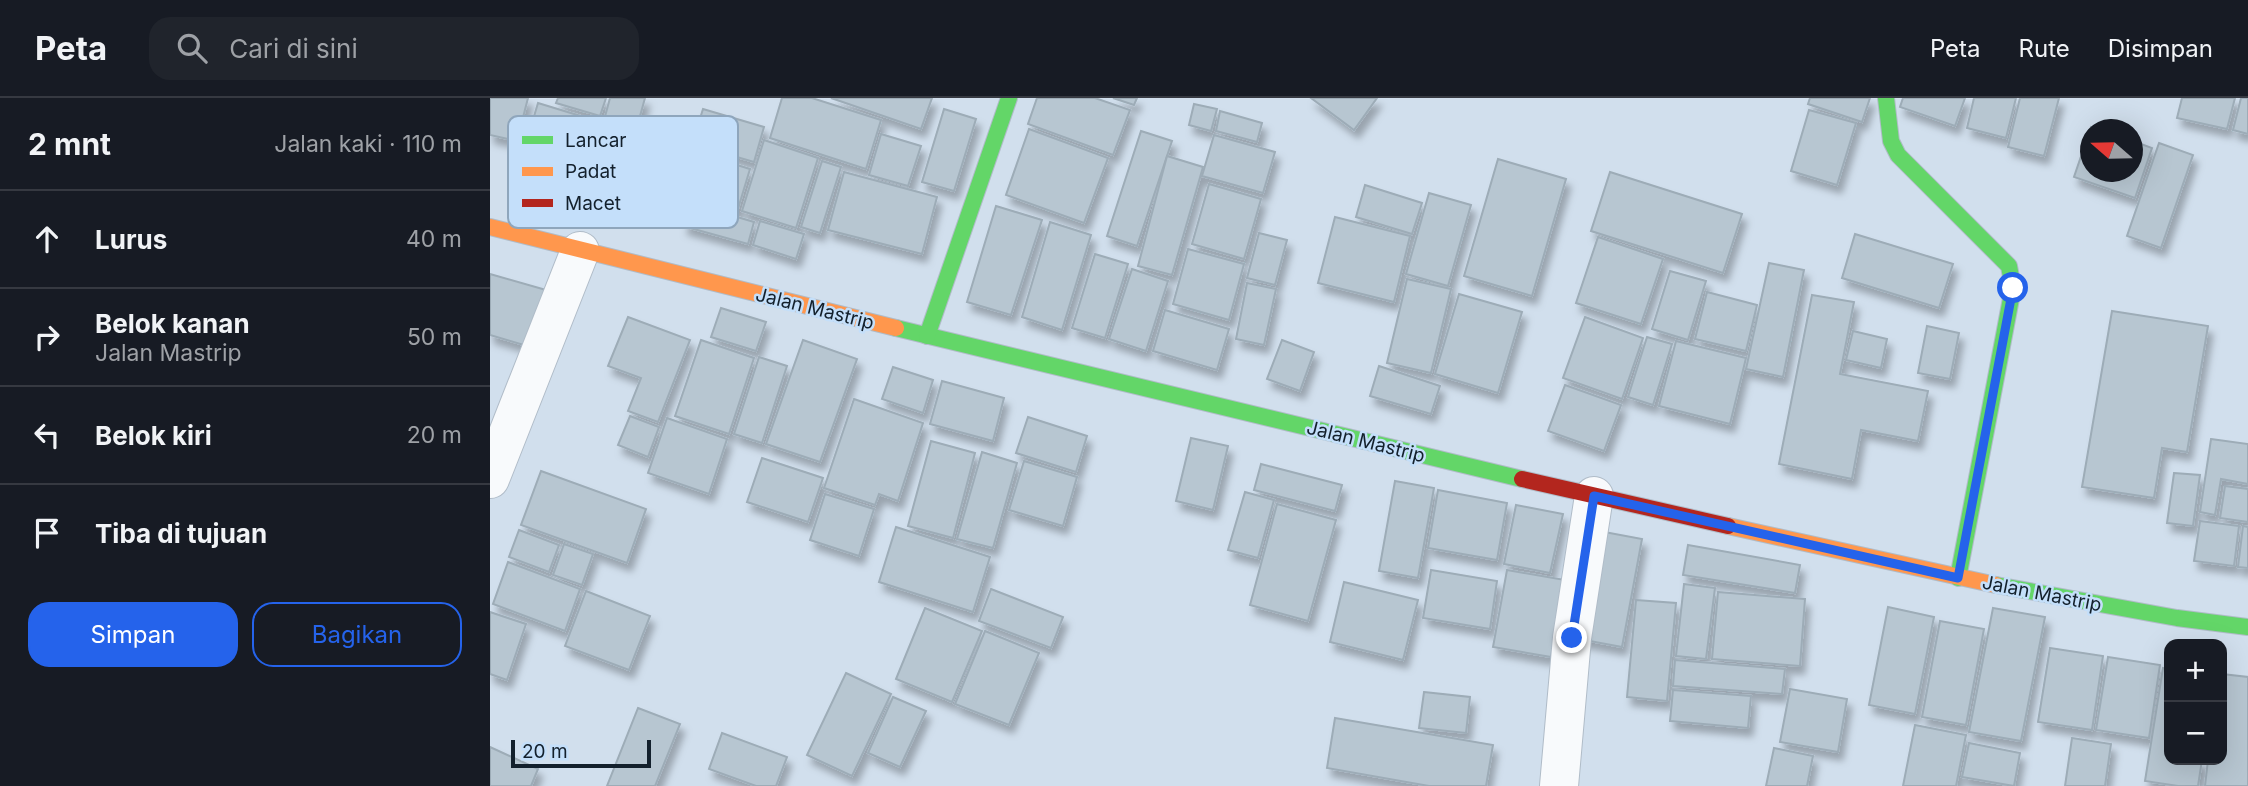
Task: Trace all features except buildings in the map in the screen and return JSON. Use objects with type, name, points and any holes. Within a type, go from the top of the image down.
[{"type":"main road","points":[[927,336],[1009,98]]},
{"type":"main road","points":[[1886,98],[1891,141],[1898,155],[2009,266],[2013,288],[1958,578]]},
{"type":"main road","name":"Jalan Mastrip","points":[[490,228],[1594,496],[1958,578],[2177,618],[2248,627]]},
{"type":"street","points":[[490,480],[580,251]]},
{"type":"street","points":[[1559,786],[1572,638],[1594,496]]},
{"type":"traffic: fast","points":[[927,336],[1009,98]]},
{"type":"traffic: fast","points":[[1886,98],[1891,141],[1898,155],[2009,266],[2013,288],[1958,578]]},
{"type":"traffic: fast","points":[[896,328],[1522,479]]},
{"type":"traffic: fast","points":[[1996,585],[2177,618],[2248,627]]},
{"type":"traffic: slow","points":[[490,227],[896,328]]},
{"type":"traffic: slow","points":[[1728,526],[1996,585]]},
{"type":"traffic: jam","points":[[1522,479],[1728,526]]},
{"type":"route","points":[[1572,638],[1594,496],[1958,578],[2013,288]]}]
